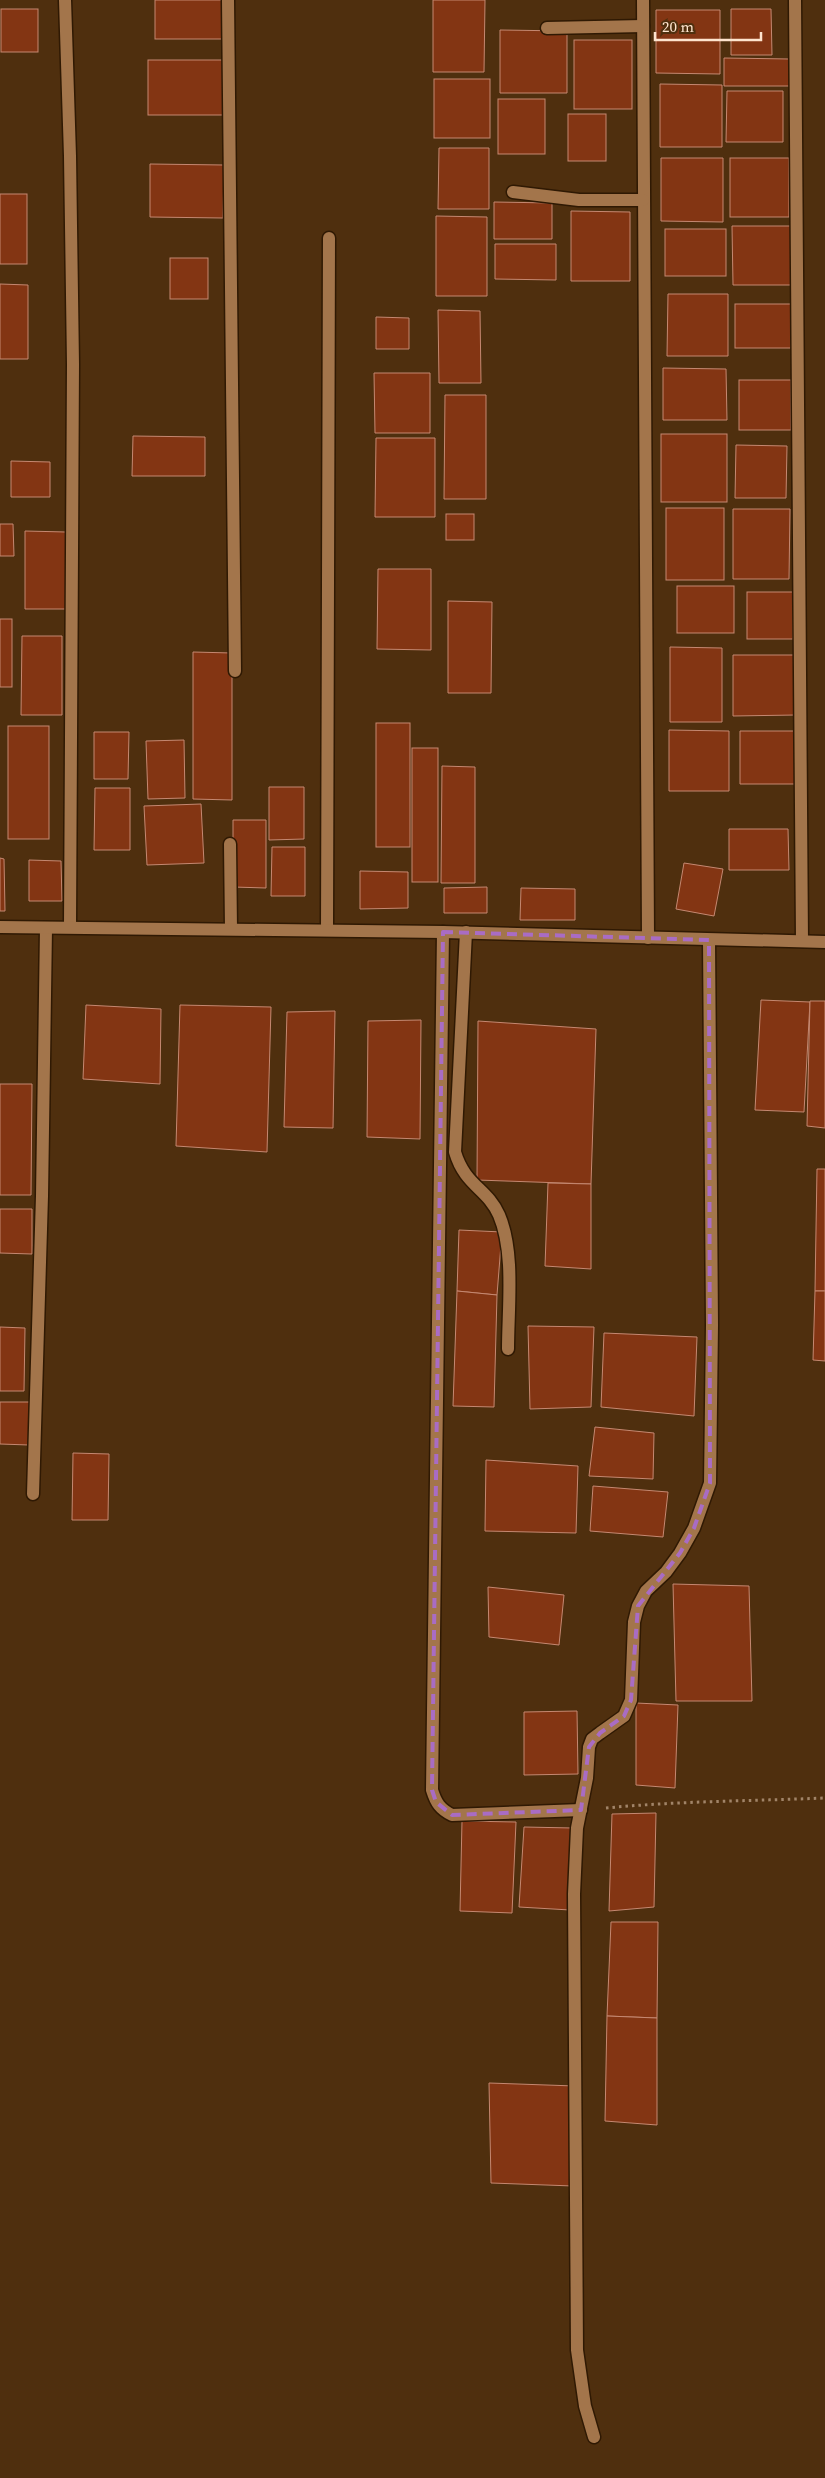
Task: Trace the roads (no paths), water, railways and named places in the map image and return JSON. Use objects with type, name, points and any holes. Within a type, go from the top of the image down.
[{"type":"street","points":[[65,0],[70,156],[73,364],[70,927]]},
{"type":"street","points":[[228,0],[234,671]]},
{"type":"street","points":[[643,0],[648,938]]},
{"type":"street","points":[[795,0],[802,941]]},
{"type":"street","points":[[547,28],[643,26]]},
{"type":"street","points":[[513,192],[579,200],[643,200]]},
{"type":"street","points":[[328,930],[329,238]]},
{"type":"street","points":[[230,844],[231,929]]},
{"type":"street","points":[[0,927],[466,932],[825,942]]},
{"type":"street","points":[[33,1494],[42,1196],[46,928]]},
{"type":"street","points":[[443,932],[432,1790],[436,1802],[443,1811],[452,1815],[581,1810]]},
{"type":"street","points":[[466,932],[455,1152],[460,1168],[468,1180],[490,1200],[503,1228],[508,1250],[508,1349]]},
{"type":"street","points":[[594,2437],[584,2397],[577,2350],[574,1894],[577,1828],[587,1778],[589,1747],[596,1736],[624,1716],[631,1700],[634,1622],[638,1606],[646,1591],[666,1572],[680,1553],[694,1528],[710,1483],[712,1325],[709,940]]}]
